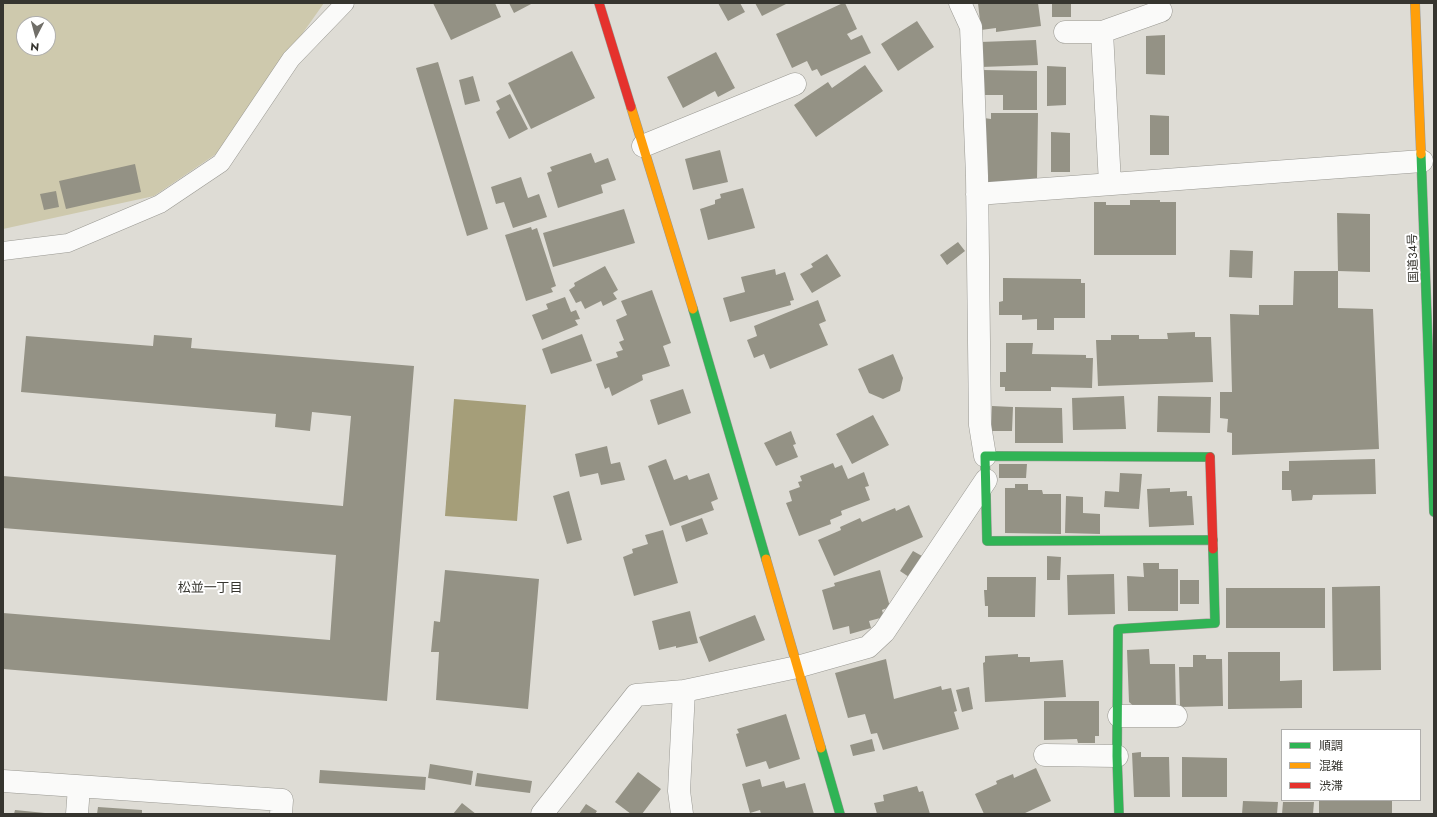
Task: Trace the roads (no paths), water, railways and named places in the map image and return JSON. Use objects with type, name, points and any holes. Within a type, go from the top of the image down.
[{"type":"main road","points":[[599,3],[698,324],[840,814]]},
{"type":"main road","name":"国道34号","points":[[1415,3],[1426,172],[1434,512]]},
{"type":"main road","points":[[1120,814],[1117,756],[1119,716],[1118,629],[1215,623],[1213,540],[1210,457],[985,456],[987,541],[1213,540]]},
{"type":"street","points":[[960,3],[970,27],[977,194],[980,425],[985,456]]},
{"type":"street","points":[[1065,32],[1102,32],[1161,11]]},
{"type":"street","points":[[1102,32],[1110,184]]},
{"type":"street","points":[[643,146],[795,84]]},
{"type":"street","points":[[977,194],[1110,184],[1426,172]]},
{"type":"street","points":[[542,814],[636,695],[684,691],[797,667],[868,647],[884,632],[986,480]]},
{"type":"street","points":[[682,814],[678,791],[684,691]]},
{"type":"street","points":[[1119,716],[1176,716]]},
{"type":"street","points":[[1045,755],[1117,756]]},
{"type":"street","points":[[3,781],[282,800],[281,814]]},
{"type":"street","points":[[77,814],[79,786]]},
{"type":"lane","points":[[3,251],[68,243],[160,204],[221,163],[291,59],[345,3]]},
{"type":"district","name":"松並一丁目","points":[[210,589]]}]
